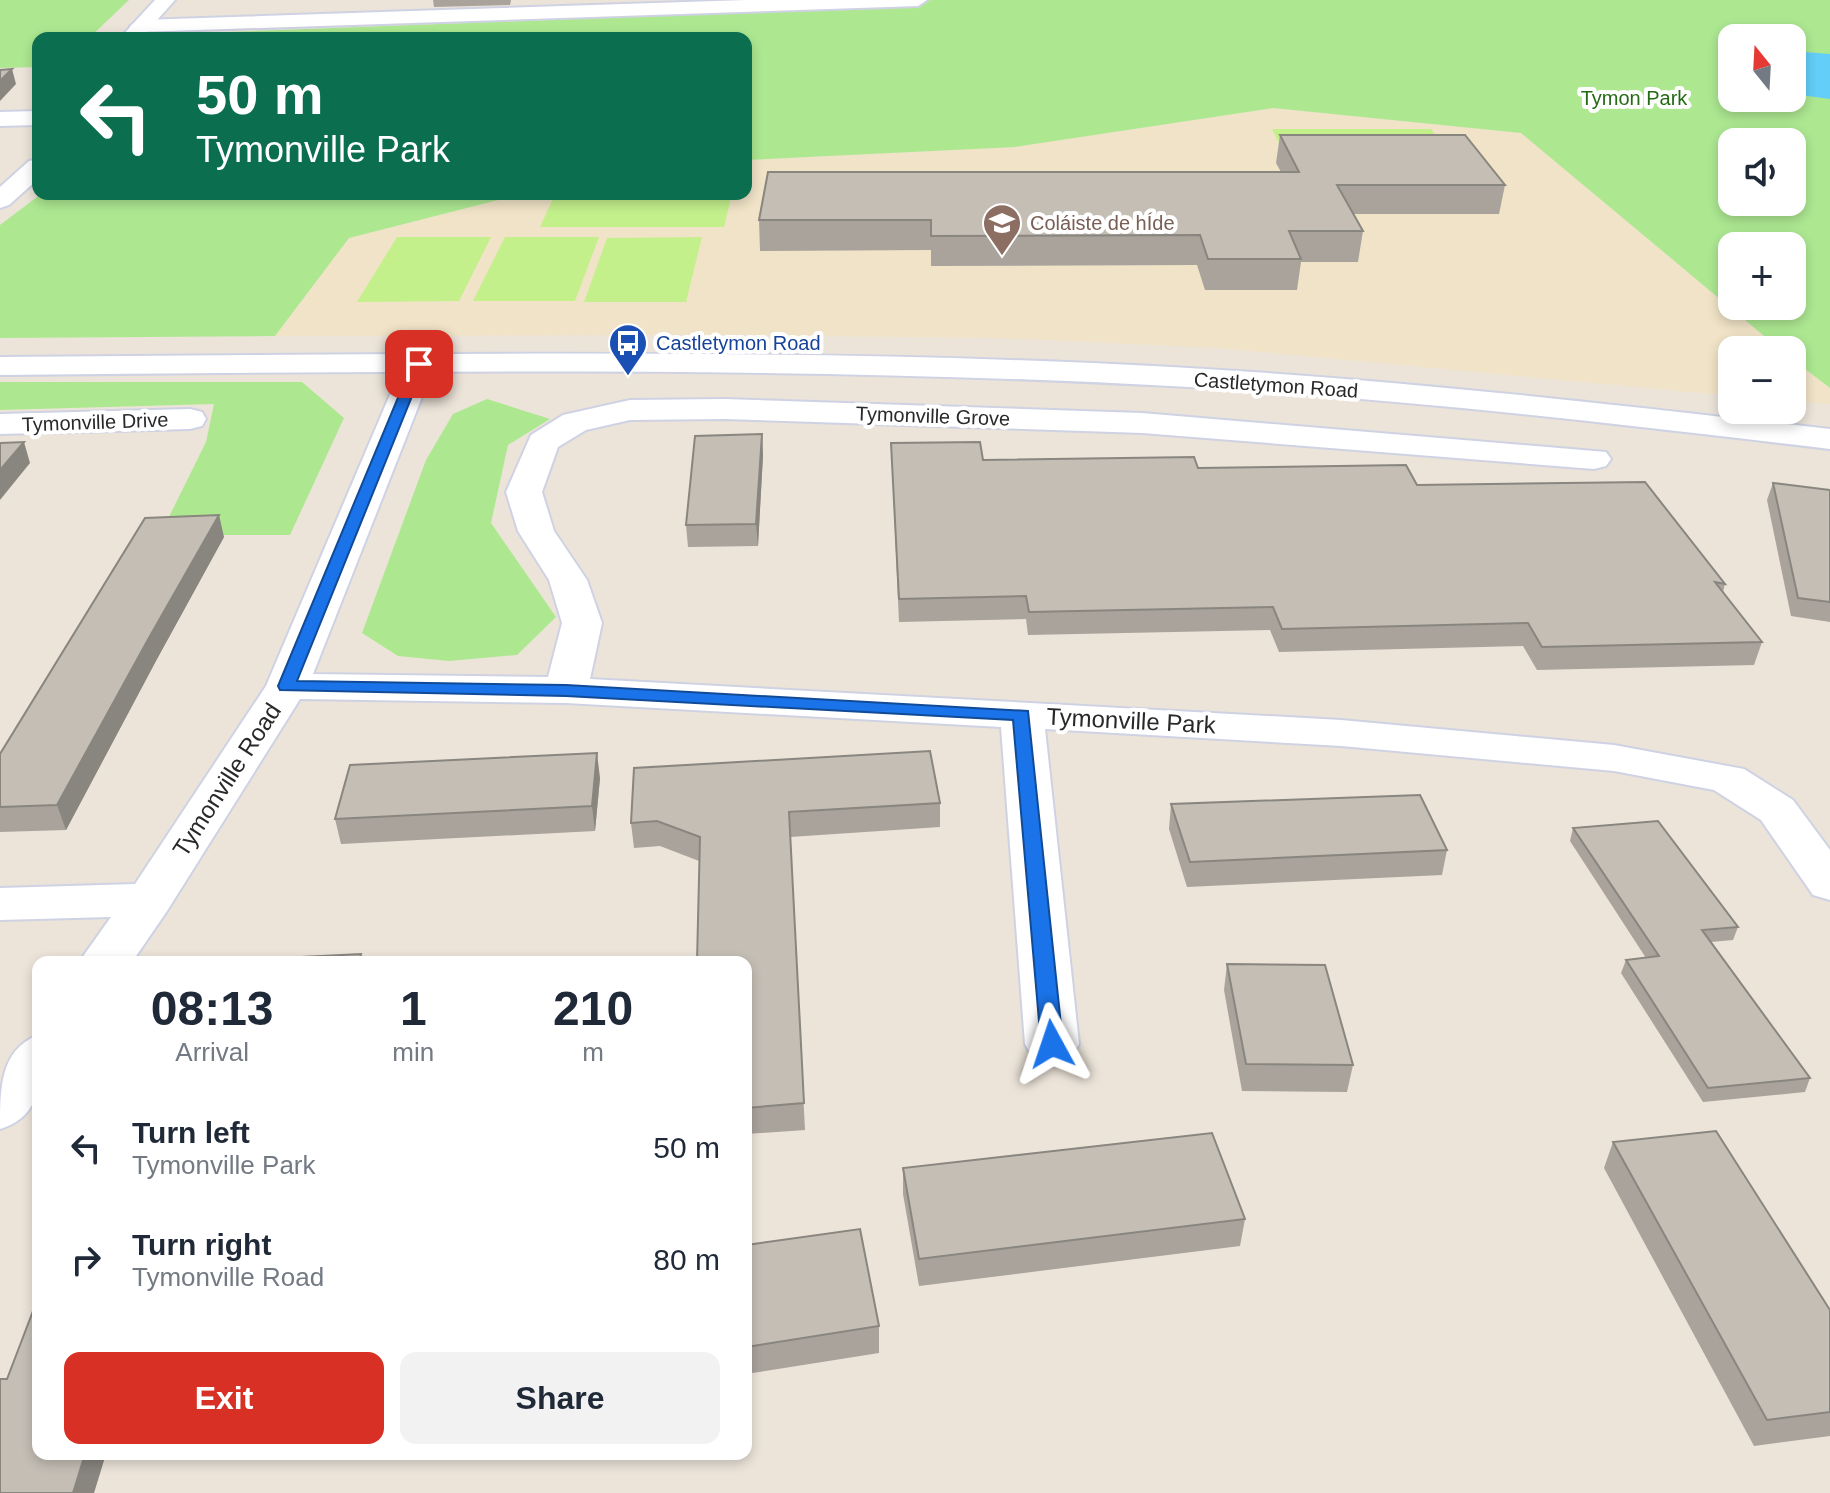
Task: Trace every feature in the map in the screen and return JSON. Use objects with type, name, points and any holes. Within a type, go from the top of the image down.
[{"type":"street","points":[[135,32],[166,0]]},
{"type":"street","points":[[135,32],[418,9],[918,0]]},
{"type":"street","points":[[0,119],[32,118]]},
{"type":"street","points":[[0,200],[32,171]]},
{"type":"street","name":"Castletymon Road","points":[[0,366],[736,363],[1082,372],[1421,395],[1830,439]]},
{"type":"street","name":"Tymonville Road","points":[[109,956],[150,900],[287,686],[419,364]]},
{"type":"street","name":"Tymonville Grove","points":[[566,690],[582,623],[568,580],[536,531],[524,492],[543,442],[575,422],[630,410],[724,409],[1111,422],[1594,459]]},
{"type":"street","name":"Tymonville Drive","points":[[0,424],[190,419]]},
{"type":"street","name":"Tymonville Park","points":[[287,686],[566,690],[1371,735],[1614,758],[1728,779],[1777,810],[1830,884]]},
{"type":"street","points":[[1022,715],[1052,1044]]},
{"type":"street","points":[[0,904],[150,900]]},
{"type":"street","points":[[0,1108],[32,1063]]},
{"type":"shaded area","name":"Coláiste de hÍde","points":[[1273,108],[1521,133],[1718,297],[1718,320],[1745,320],[1764,336],[1718,336],[1718,395],[1219,348],[998,338],[275,336],[349,238],[498,200],[752,200],[752,160],[1015,147]]},
{"type":"shaded area","points":[[1806,370],[1830,388],[1830,404],[1806,402]]},
{"type":"green space","points":[[0,0],[129,0],[95,32],[32,32],[32,67],[0,68]]},
{"type":"green space","name":"Tymon Park","points":[[933,0],[1830,0],[1830,388],[1806,370],[1806,336],[1764,336],[1745,320],[1806,320],[1806,232],[1718,232],[1718,297],[1521,133],[1273,108],[1015,147],[752,160],[752,32],[227,32],[704,14]]},
{"type":"green space","points":[[1272,129],[1431,129],[1453,158],[1287,159]]},
{"type":"green space","points":[[33,200],[498,200],[349,238],[275,336],[0,338],[0,225]]},
{"type":"green space","points":[[552,200],[731,200],[724,227],[540,227]]},
{"type":"green space","points":[[397,237],[491,237],[459,301],[357,302]]},
{"type":"green space","points":[[505,237],[599,237],[575,301],[473,301]]},
{"type":"green space","points":[[702,237],[686,302],[584,302],[607,238]]},
{"type":"green space","points":[[0,382],[302,382],[344,418],[290,535],[160,535],[206,442],[214,404],[0,410]]},
{"type":"green space","points":[[487,399],[550,419],[508,445],[491,523],[556,617],[517,655],[449,661],[398,656],[362,633],[426,460],[453,414]]},
{"type":"water","points":[[1806,52],[1830,54],[1830,99],[1806,96]]},
{"type":"building","points":[[12,69],[0,81],[0,70]]},
{"type":"building","points":[[1280,135],[1465,135],[1505,185],[1337,185],[1363,231],[1289,231],[1301,259],[1208,259],[1200,235],[931,236],[931,220],[759,220],[768,172],[1299,172]]},
{"type":"building","points":[[762,434],[756,524],[686,525],[695,436]]},
{"type":"building","points":[[24,442],[0,470],[0,443]]},
{"type":"building","points":[[980,442],[983,460],[1194,457],[1198,468],[1406,465],[1417,485],[1645,482],[1725,584],[1715,582],[1762,642],[1542,647],[1528,623],[1282,629],[1273,607],[1029,612],[1026,596],[899,599],[891,443]]},
{"type":"building","points":[[1773,483],[1830,490],[1830,602],[1798,598]]},
{"type":"building","points":[[219,515],[57,805],[0,807],[0,754],[145,518]]},
{"type":"building","points":[[930,751],[940,803],[789,812],[804,1103],[752,1107],[752,956],[697,956],[700,837],[657,821],[631,823],[634,768]]},
{"type":"building","points":[[597,753],[592,806],[335,819],[350,765]]},
{"type":"building","points":[[1420,795],[1447,850],[1190,862],[1171,804]]},
{"type":"building","points":[[1658,821],[1738,927],[1702,930],[1810,1078],[1708,1088],[1626,960],[1659,956],[1573,828]]},
{"type":"building","points":[[1227,964],[1325,965],[1353,1065],[1246,1064]]},
{"type":"building","points":[[1716,1131],[1830,1310],[1830,1412],[1767,1420],[1613,1142]]},
{"type":"building","points":[[1212,1133],[1245,1219],[919,1259],[903,1168]]},
{"type":"building","points":[[860,1229],[879,1326],[752,1346],[752,1244]]},
{"type":"building","points":[[32,1314],[32,1460],[83,1460],[73,1493],[0,1493],[0,1379],[7,1379]]},
{"type":"place","name":"Coláiste de hÍde","points":[[1002,257]]},
{"type":"place","name":"Castletymon Road","points":[[628,377]]},
{"type":"route","points":[[419,364],[287,686],[566,690],[1022,715],[1052,1044]]}]
